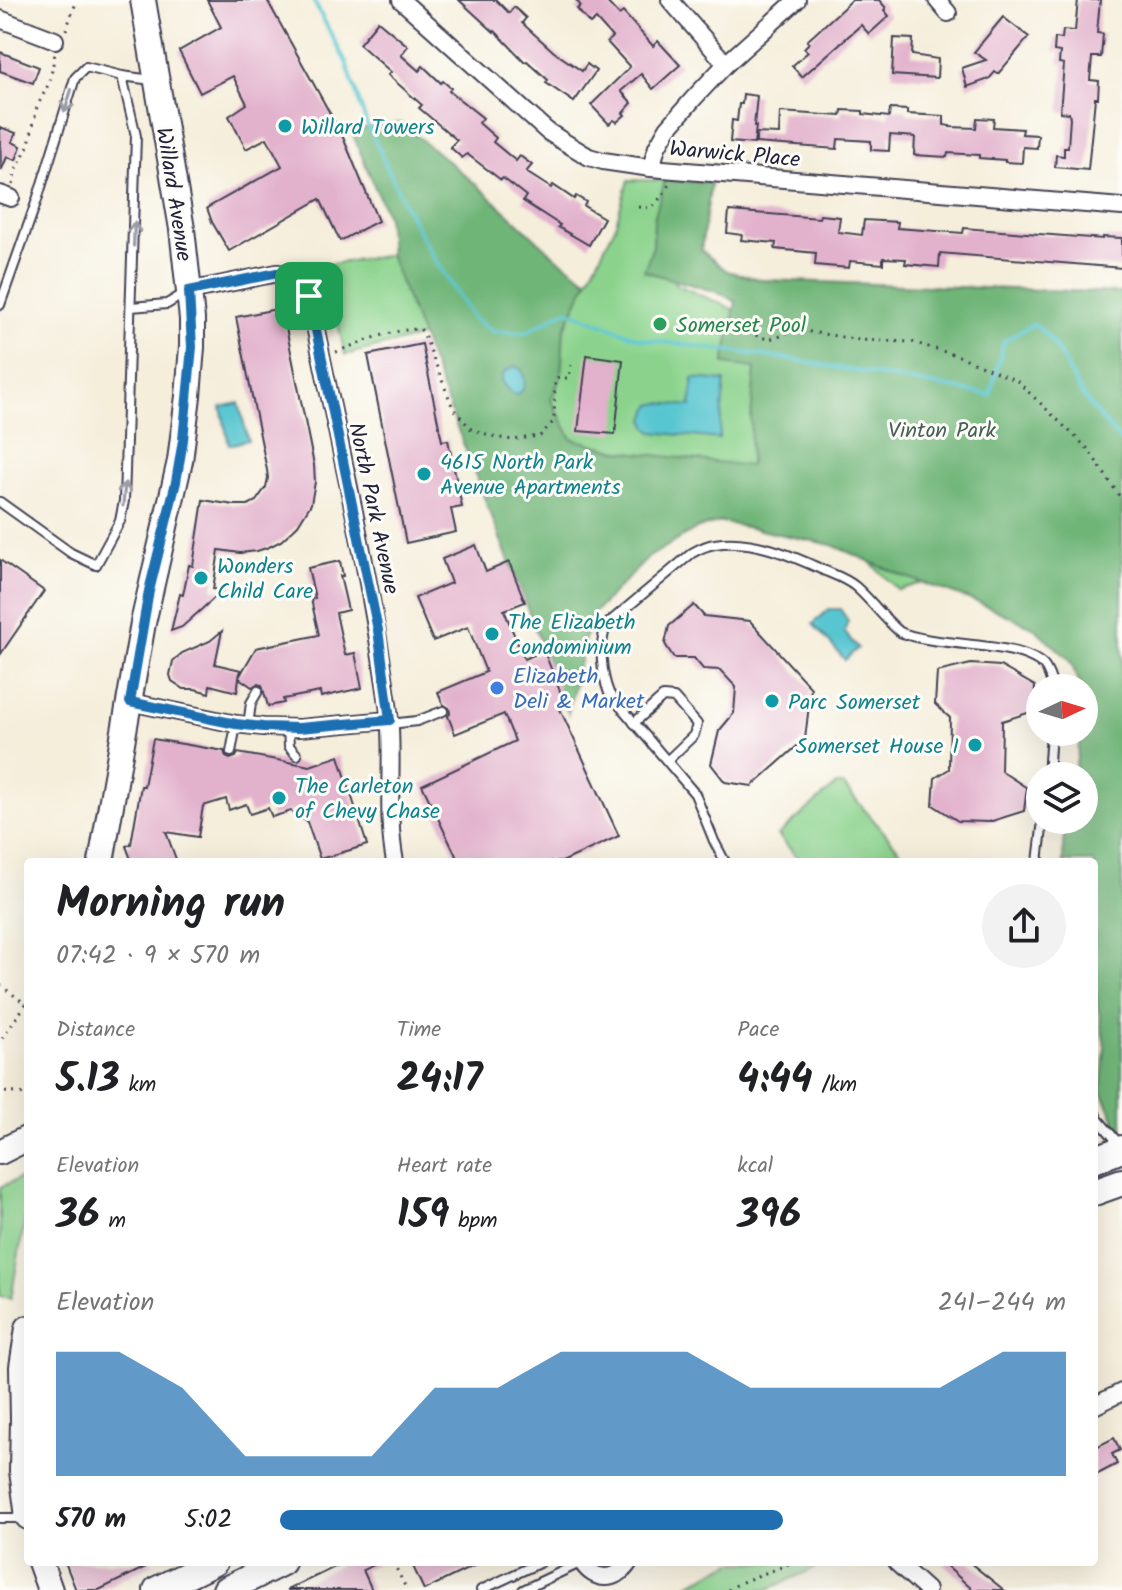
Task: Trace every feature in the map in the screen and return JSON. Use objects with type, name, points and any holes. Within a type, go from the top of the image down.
[{"type":"main road","points":[[1098,1158],[1122,1148]]},
{"type":"main road","points":[[1098,1191],[1122,1182]]},
{"type":"main road","points":[[157,1590],[206,1566]]},
{"type":"main road","points":[[226,1590],[274,1566]]},
{"type":"street","name":"Willard Avenue","points":[[102,858],[149,591],[176,482],[192,347],[180,216],[143,0]]},
{"type":"street","name":"Warwick Place","points":[[401,0],[547,131],[589,157],[676,171],[1122,207]]},
{"type":"street","points":[[670,0],[726,64]]},
{"type":"street","points":[[651,168],[657,147],[668,128],[726,64],[797,0]]},
{"type":"street","points":[[0,19],[55,40]]},
{"type":"street","name":"North Park Avenue","points":[[189,291],[277,273],[293,276],[305,286],[309,296],[378,630],[390,722],[391,827],[395,858]]},
{"type":"street","points":[[130,702],[242,725],[288,727],[390,722]]},
{"type":"street","points":[[0,1152],[24,1140]]},
{"type":"street","points":[[24,1354],[24,1390]]},
{"type":"street","points":[[1098,1404],[1122,1392]]},
{"type":"street","points":[[24,1442],[24,1487]]},
{"type":"street","points":[[41,1566],[50,1590]]},
{"type":"street","points":[[585,1566],[593,1575],[609,1578],[624,1571],[627,1566]]},
{"type":"street","points":[[900,1566],[927,1590]]},
{"type":"lane","points":[[0,305],[75,78],[86,67],[157,80]]},
{"type":"lane","points":[[0,502],[71,553],[96,565],[120,521],[124,501],[136,136],[122,76]]},
{"type":"lane","points":[[131,307],[167,304],[189,291]]},
{"type":"lane","points":[[723,858],[695,794],[616,702],[606,685],[601,652],[606,625],[692,553],[714,544],[731,543],[765,547],[792,555],[857,587],[900,632],[951,644],[1019,652],[1037,660],[1048,674]]},
{"type":"lane","points":[[231,752],[258,691]]},
{"type":"lane","points":[[634,723],[663,697],[674,698],[697,724],[694,735],[667,761]]},
{"type":"lane","points":[[390,722],[417,721],[443,711]]},
{"type":"lane","points":[[288,727],[289,746],[297,755]]},
{"type":"lane","points":[[1038,858],[1041,834]]},
{"type":"lane","points":[[1098,1119],[1122,1148]]},
{"type":"lane","points":[[0,1518],[24,1518]]},
{"type":"lane","points":[[481,1590],[532,1566]]},
{"type":"lane","points":[[523,1590],[574,1566]]},
{"type":"path","points":[[6,196],[29,144],[37,107],[50,81],[55,40],[66,31],[77,0]]},
{"type":"path","points":[[638,207],[651,208],[663,195],[676,171]]},
{"type":"path","points":[[734,325],[764,339],[782,337],[793,329],[860,340],[912,342],[962,357],[1017,381],[1088,449],[1122,500]]},
{"type":"path","points":[[322,358],[397,332],[417,329],[423,332],[453,408],[471,429],[512,440],[540,436],[554,421],[555,382],[557,378],[569,378],[571,365]]},
{"type":"path","points":[[0,985],[24,1003]]},
{"type":"path","points":[[0,1041],[24,1007]]},
{"type":"path","points":[[5,1092],[24,1094]]},
{"type":"path","points":[[395,1566],[407,1590]]},
{"type":"path","points":[[728,1590],[741,1581],[784,1566]]},
{"type":"green space","points":[[401,123],[478,186],[557,258],[588,280],[564,330],[561,377],[551,400],[572,439],[619,451],[750,466],[755,368],[724,364],[736,302],[720,293],[644,271],[653,246],[654,219],[665,180],[711,183],[701,250],[727,271],[763,280],[1122,293],[1122,1128],[1119,1129],[1101,1090],[1105,1047],[1098,1008],[1098,858],[1063,858],[1065,834],[1098,834],[1098,762],[1076,762],[1079,746],[1098,746],[1098,674],[1076,674],[1069,659],[1033,627],[980,603],[903,576],[832,545],[721,522],[698,528],[649,557],[590,617],[568,713],[390,255],[387,216],[351,130]]},
{"type":"green space","name":"Vinton Park","points":[[628,180],[680,181],[660,264],[677,285],[758,320],[1122,293],[1032,551],[898,590],[785,478],[619,451],[572,439],[551,400],[559,327],[615,227]]},
{"type":"green space","points":[[390,255],[423,336],[345,355],[325,265]]},
{"type":"green space","points":[[836,785],[843,785],[904,858],[798,858],[778,835]]},
{"type":"green space","points":[[24,1177],[24,1225],[11,1298],[0,1296],[0,1187]]},
{"type":"green space","points":[[725,1566],[819,1566],[766,1590],[676,1590]]},
{"type":"water","points":[[515,366],[522,370],[525,381],[523,390],[516,395],[510,393],[501,381],[504,372]]},
{"type":"water","points":[[693,378],[725,381],[719,439],[653,432],[647,427],[645,419],[651,405],[691,406]]},
{"type":"water","points":[[239,403],[248,440],[229,445],[221,407]]},
{"type":"water","points":[[829,609],[840,609],[848,621],[844,632],[858,648],[845,660],[813,624]]},
{"type":"building","name":"Willard Towers","points":[[207,0],[267,0],[342,135],[378,221],[340,241],[320,199],[229,251],[207,208],[282,166],[267,138],[246,149],[229,116],[247,104],[233,76],[200,93],[179,51],[221,27]]},
{"type":"building","points":[[459,0],[496,0],[509,13],[514,7],[526,18],[522,23],[554,52],[582,71],[587,64],[596,71],[574,102],[546,83],[548,80]]},
{"type":"building","points":[[576,0],[605,0],[619,15],[623,12],[653,46],[658,41],[680,65],[653,89],[641,74],[621,91],[632,103],[617,122],[614,120],[609,124],[591,105],[630,67],[607,42],[612,37],[596,19],[590,24],[577,9],[581,6]]},
{"type":"building","points":[[852,0],[879,0],[889,16],[869,34],[861,25],[802,77],[792,66],[808,52],[804,48],[809,43],[807,41]]},
{"type":"building","points":[[1078,0],[1100,0],[1097,33],[1103,34],[1101,57],[1092,57],[1090,80],[1099,81],[1088,170],[1055,167],[1056,155],[1064,156],[1064,147],[1068,147],[1070,118],[1069,113],[1060,112],[1064,64],[1059,63],[1060,52],[1054,51],[1055,38],[1062,39],[1063,30],[1075,31]]},
{"type":"building","points":[[1003,17],[1029,37],[998,74],[995,72],[989,79],[967,87],[962,68],[986,60],[974,52]]},
{"type":"building","points":[[378,21],[408,46],[401,55],[419,71],[423,66],[441,83],[443,81],[451,88],[449,91],[483,118],[479,123],[496,138],[493,142],[516,161],[520,156],[532,165],[526,172],[551,188],[553,185],[574,199],[576,196],[586,202],[584,206],[604,218],[589,245],[523,201],[526,196],[503,178],[501,180],[467,154],[462,158],[450,147],[457,140],[419,108],[422,105],[359,44]]},
{"type":"building","points":[[894,38],[913,39],[912,55],[938,59],[937,78],[892,75]]},
{"type":"building","points":[[0,52],[39,67],[33,83],[0,71]]},
{"type":"building","points":[[743,94],[757,96],[754,144],[730,142],[732,120],[737,121]]},
{"type":"building","points":[[890,109],[907,110],[907,114],[944,116],[944,125],[950,127],[976,128],[977,118],[994,119],[993,127],[1023,129],[1022,134],[1038,135],[1037,148],[1023,147],[1022,163],[979,158],[979,155],[914,155],[915,137],[890,135],[889,151],[871,150],[871,141],[838,139],[837,149],[756,143],[756,133],[779,134],[780,112],[841,116],[842,110],[889,117]]},
{"type":"building","points":[[0,127],[16,133],[12,142],[21,146],[16,160],[7,157],[1,171]]},
{"type":"building","points":[[729,211],[840,217],[838,232],[862,235],[864,220],[898,222],[897,228],[963,233],[964,228],[1122,238],[1122,268],[940,253],[939,267],[905,264],[906,259],[883,258],[883,264],[850,261],[849,268],[815,265],[816,253],[775,249],[776,243],[741,240],[742,235],[727,233]]},
{"type":"building","points":[[282,308],[314,465],[311,504],[298,525],[281,541],[269,547],[240,553],[219,550],[213,589],[223,590],[182,627],[171,631],[189,565],[193,566],[203,500],[248,505],[256,501],[266,487],[267,470],[236,317]]},
{"type":"building","name":"4615 North Park Avenue Apartments","points":[[422,344],[442,441],[448,440],[462,507],[451,509],[456,532],[406,543],[368,355]]},
{"type":"building","points":[[587,355],[623,360],[615,434],[578,431]]},
{"type":"building","points":[[476,545],[486,572],[509,562],[525,602],[504,610],[524,659],[544,651],[565,704],[559,707],[619,836],[571,858],[457,858],[422,785],[515,741],[504,714],[455,734],[448,716],[449,708],[443,704],[438,692],[486,672],[468,627],[433,641],[415,598],[451,583],[442,559]]},
{"type":"building","points":[[0,560],[44,591],[0,655]]},
{"type":"building","points":[[340,561],[343,576],[340,576],[348,610],[336,613],[345,655],[355,653],[362,688],[321,697],[320,692],[283,699],[284,703],[268,706],[262,685],[252,687],[239,678],[237,692],[210,685],[209,693],[184,689],[172,681],[173,661],[222,631],[215,664],[241,670],[239,677],[256,648],[319,635],[308,568]]},
{"type":"building","name":"Parc Somerset","points":[[694,605],[704,616],[750,621],[811,688],[805,739],[752,786],[725,782],[711,764],[719,731],[734,713],[736,687],[720,670],[703,669],[694,658],[674,658],[665,644],[669,626]]},
{"type":"building","name":"Somerset House I","points":[[971,664],[1000,666],[1026,681],[1026,714],[1002,721],[1001,771],[1026,787],[1024,811],[989,822],[958,821],[933,805],[935,778],[949,769],[950,718],[935,704],[937,672]]},
{"type":"building","name":"The Carleton of Chevy Chase","points":[[153,739],[224,751],[230,759],[238,753],[310,766],[339,756],[367,845],[320,858],[307,822],[291,811],[272,817],[268,808],[250,814],[246,804],[229,810],[226,799],[203,806],[198,837],[166,832],[176,858],[130,858],[126,846],[131,844],[141,786],[144,786]]},
{"type":"building","points":[[1114,1438],[1120,1450],[1112,1454],[1117,1464],[1098,1474],[1098,1446]]},
{"type":"building","points":[[67,1566],[148,1566],[99,1590],[76,1590]]},
{"type":"building","points":[[337,1566],[372,1566],[363,1570],[372,1590],[287,1590]]},
{"type":"building","points":[[413,1566],[474,1566],[424,1590]]},
{"type":"building","points":[[946,1566],[974,1566],[1004,1590],[973,1590]]},
{"type":"waterway","points":[[313,0],[346,62],[366,122],[407,209],[433,257],[474,319],[492,331],[525,333],[566,310],[641,339],[783,358],[990,395],[1004,341],[1033,324],[1049,338],[1084,397],[1122,442]]},
{"type":"place","name":"Willard Towers","points":[[285,126]]},
{"type":"place","name":"Somerset Pool","points":[[660,324]]},
{"type":"place","name":"4615 North Park Avenue Apartments","points":[[424,474]]},
{"type":"place","name":"Wonders Child Care","points":[[201,578]]},
{"type":"place","name":"The Elizabeth Condominium","points":[[492,634]]},
{"type":"place","name":"Elizabeth Deli & Market","points":[[497,688]]},
{"type":"place","name":"Parc Somerset","points":[[772,701]]},
{"type":"place","name":"Somerset House I","points":[[975,745]]},
{"type":"place","name":"The Carleton of Chevy Chase","points":[[279,798]]},
{"type":"route","points":[[286,273],[305,286],[309,296],[378,630],[390,720],[299,728],[263,727],[130,702],[149,591],[183,440],[192,347],[189,291],[286,273]]}]
